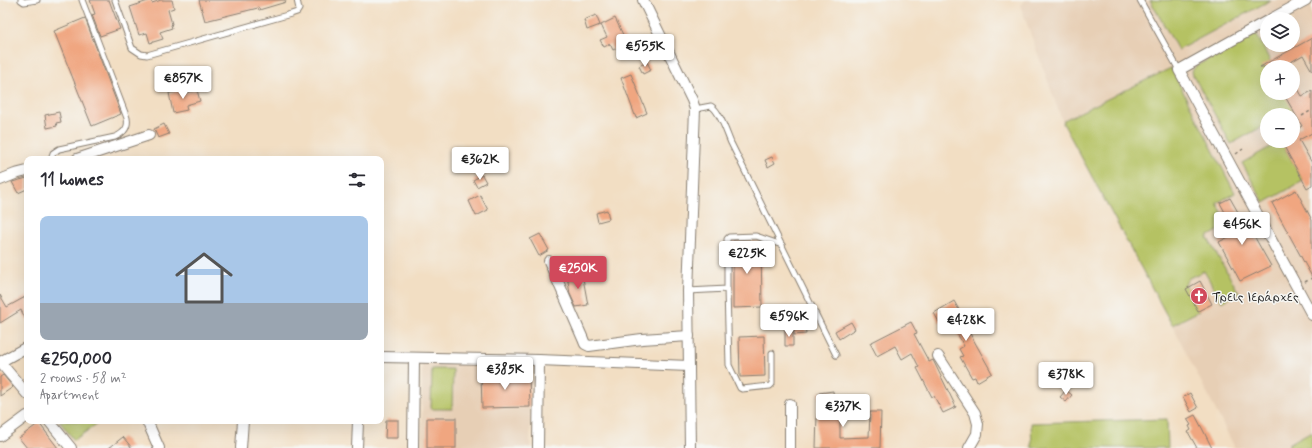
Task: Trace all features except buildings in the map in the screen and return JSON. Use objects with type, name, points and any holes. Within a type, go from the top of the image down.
[{"type":"street","points":[[643,0],[692,100],[694,109],[688,291],[690,448]]},
{"type":"street","points":[[1284,12],[1306,0]]},
{"type":"street","points":[[1260,25],[1178,70],[1312,315]]},
{"type":"street","points":[[94,156],[149,135]]},
{"type":"street","points":[[0,180],[24,172]]},
{"type":"street","points":[[549,261],[585,344],[588,346],[642,339],[689,336]]},
{"type":"street","points":[[24,348],[0,362],[24,390]]},
{"type":"street","points":[[938,356],[975,413],[978,424],[977,434],[969,448]]},
{"type":"street","points":[[384,357],[539,360],[688,366]]},
{"type":"street","points":[[413,448],[414,358]]},
{"type":"street","points":[[538,448],[539,360]]},
{"type":"street","points":[[790,404],[790,448]]},
{"type":"street","points":[[0,436],[24,418]]},
{"type":"street","points":[[51,424],[70,448]]},
{"type":"street","points":[[148,424],[159,448]]},
{"type":"street","points":[[242,424],[242,448]]},
{"type":"street","points":[[358,424],[358,448]]},
{"type":"lane","points":[[21,0],[24,2],[37,0]]},
{"type":"lane","points":[[52,156],[59,149],[115,138],[122,134],[128,123],[128,118],[82,0]]},
{"type":"lane","points":[[115,0],[132,48],[141,54],[147,55],[291,14],[296,12],[298,9],[297,0]]},
{"type":"lane","points":[[1140,0],[1178,70]]},
{"type":"lane","points":[[694,109],[711,106],[715,108],[836,355]]},
{"type":"lane","points":[[772,353],[772,384],[770,386],[740,388],[729,365],[727,289],[728,239],[729,237],[756,236],[782,245]]},
{"type":"lane","points":[[688,291],[727,289]]},
{"type":"path","points":[[1302,116],[1312,110]]},
{"type":"shaded area","points":[[1026,0],[1312,0],[1312,448],[1235,448],[1172,325],[1063,123],[1020,5]]},
{"type":"shaded area","points":[[422,363],[531,365],[530,448],[422,448]]},
{"type":"green space","points":[[1150,0],[1271,0],[1178,50]]},
{"type":"green space","points":[[1256,33],[1260,41],[1260,52],[1266,52],[1270,60],[1260,60],[1260,100],[1290,100],[1294,108],[1260,108],[1260,128],[1231,144],[1193,75],[1192,71],[1196,66]]},
{"type":"green space","points":[[1171,68],[1235,193],[1217,203],[1229,225],[1207,237],[1239,293],[1222,302],[1204,271],[1189,278],[1185,284],[1199,311],[1172,325],[1063,123],[1064,120]]},
{"type":"green space","points":[[1269,148],[1285,148],[1303,181],[1264,203],[1242,163]]},
{"type":"green space","points":[[432,369],[453,369],[452,409],[431,409]]},
{"type":"green space","points":[[1167,419],[1168,448],[1032,448],[1031,423]]},
{"type":"green space","points":[[61,424],[97,424],[74,440]]},
{"type":"green space","points":[[1312,431],[1312,448],[1288,448],[1290,443]]},
{"type":"place","name":"Τρεις Ιεράρχες","points":[[1199,296]]}]
